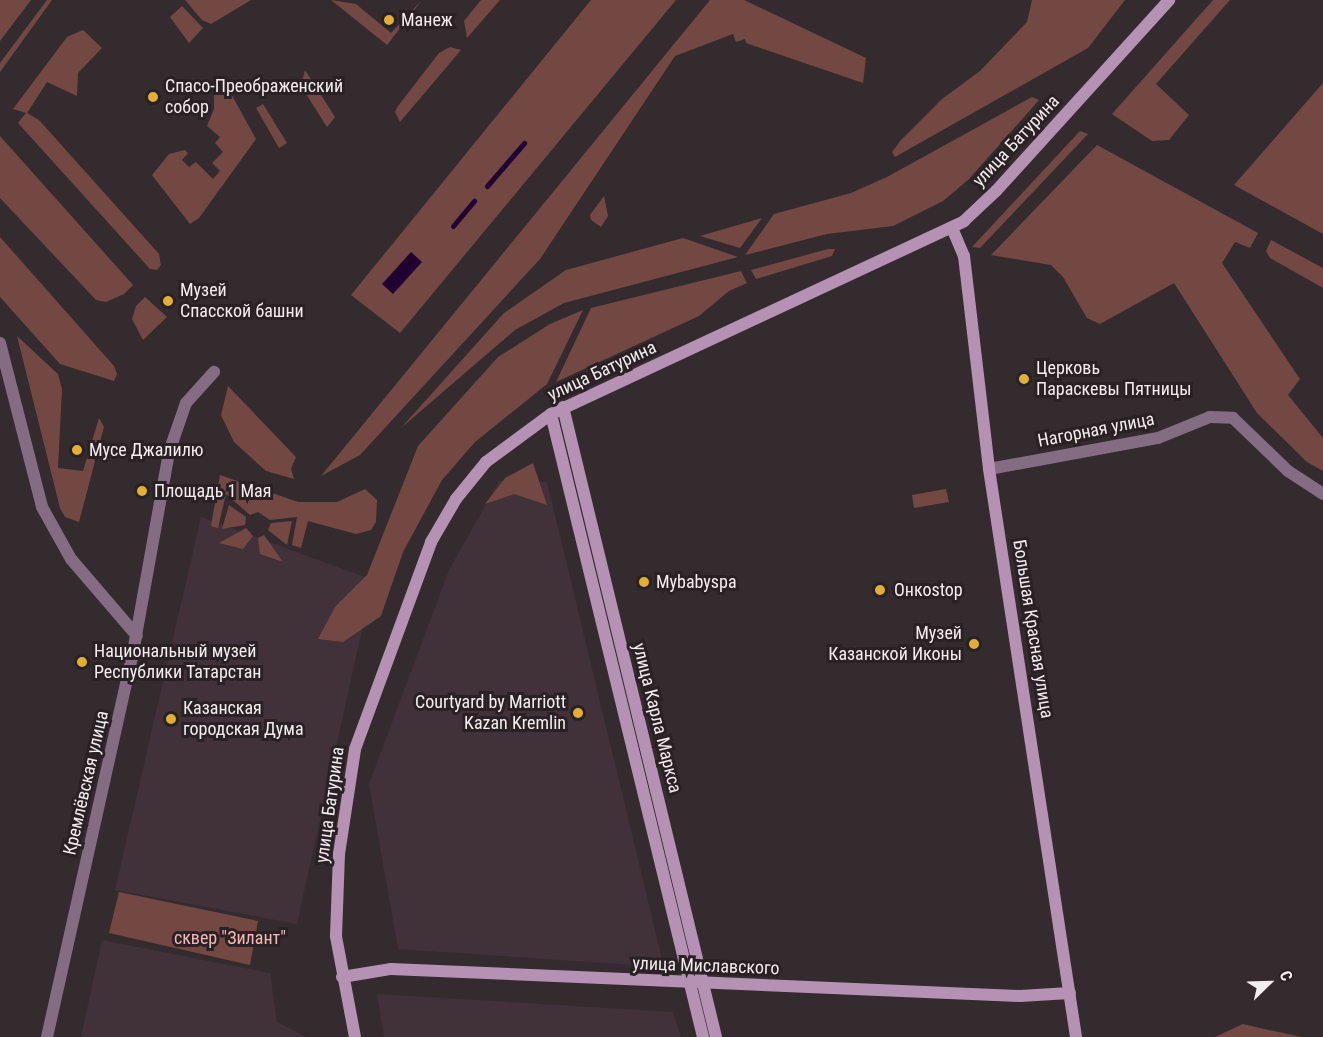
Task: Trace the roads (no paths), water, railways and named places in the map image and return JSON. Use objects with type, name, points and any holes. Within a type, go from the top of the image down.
[{"type":"main road","name":"улица Батурина","points":[[355,1037],[336,936],[345,810],[355,749],[389,650],[431,542],[456,499],[486,462],[551,414],[952,228],[996,191],[1169,0]]},
{"type":"main road","name":"Большая Красная улица","points":[[952,228],[964,256],[989,469],[1076,1037]]},
{"type":"main road","name":"улица Карла Маркса","points":[[563,408],[716,1037]]},
{"type":"main road","name":"улица Карла Маркса","points":[[551,414],[704,1037]]},
{"type":"main road","name":"улица Миславского","points":[[342,977],[391,969],[703,985],[1020,996],[1070,993]]},
{"type":"street","points":[[0,343],[42,507],[71,559],[137,636]]},
{"type":"street","name":"Кремлёвская улица","points":[[47,1037],[137,636],[169,452],[186,403],[214,372]]},
{"type":"street","name":"Нагорная улица","points":[[989,469],[1158,438],[1210,417],[1233,418],[1288,471],[1323,494]]},
{"type":"waterway","points":[[487,186],[524,143]]},
{"type":"waterway","points":[[453,226],[474,201]]},
{"type":"place","name":"Манеж","points":[[389,20]]},
{"type":"place","name":"Спасо-Преображенский собор","points":[[153,97]]},
{"type":"place","name":"Музей Спасской башни","points":[[168,301]]},
{"type":"place","name":"Церковь Параскевы Пятницы","points":[[1024,379]]},
{"type":"place","name":"Мусе Джалилю","points":[[77,450]]},
{"type":"place","name":"Площадь 1 Мая","points":[[142,491]]},
{"type":"place","name":"Mybabyspa","points":[[644,582]]},
{"type":"place","name":"Онкоstop","points":[[880,590]]},
{"type":"place","name":"Музей Казанской Иконы","points":[[974,644]]},
{"type":"place","name":"Национальный музей Республики Татарстан","points":[[82,662]]},
{"type":"place","name":"Courtyard by Marriott Kazan Kremlin","points":[[578,713]]},
{"type":"place","name":"Казанская городская Дума","points":[[171,719]]},
{"type":"park label","name":"сквер \"Зилант\"","points":[[230,938]]}]
